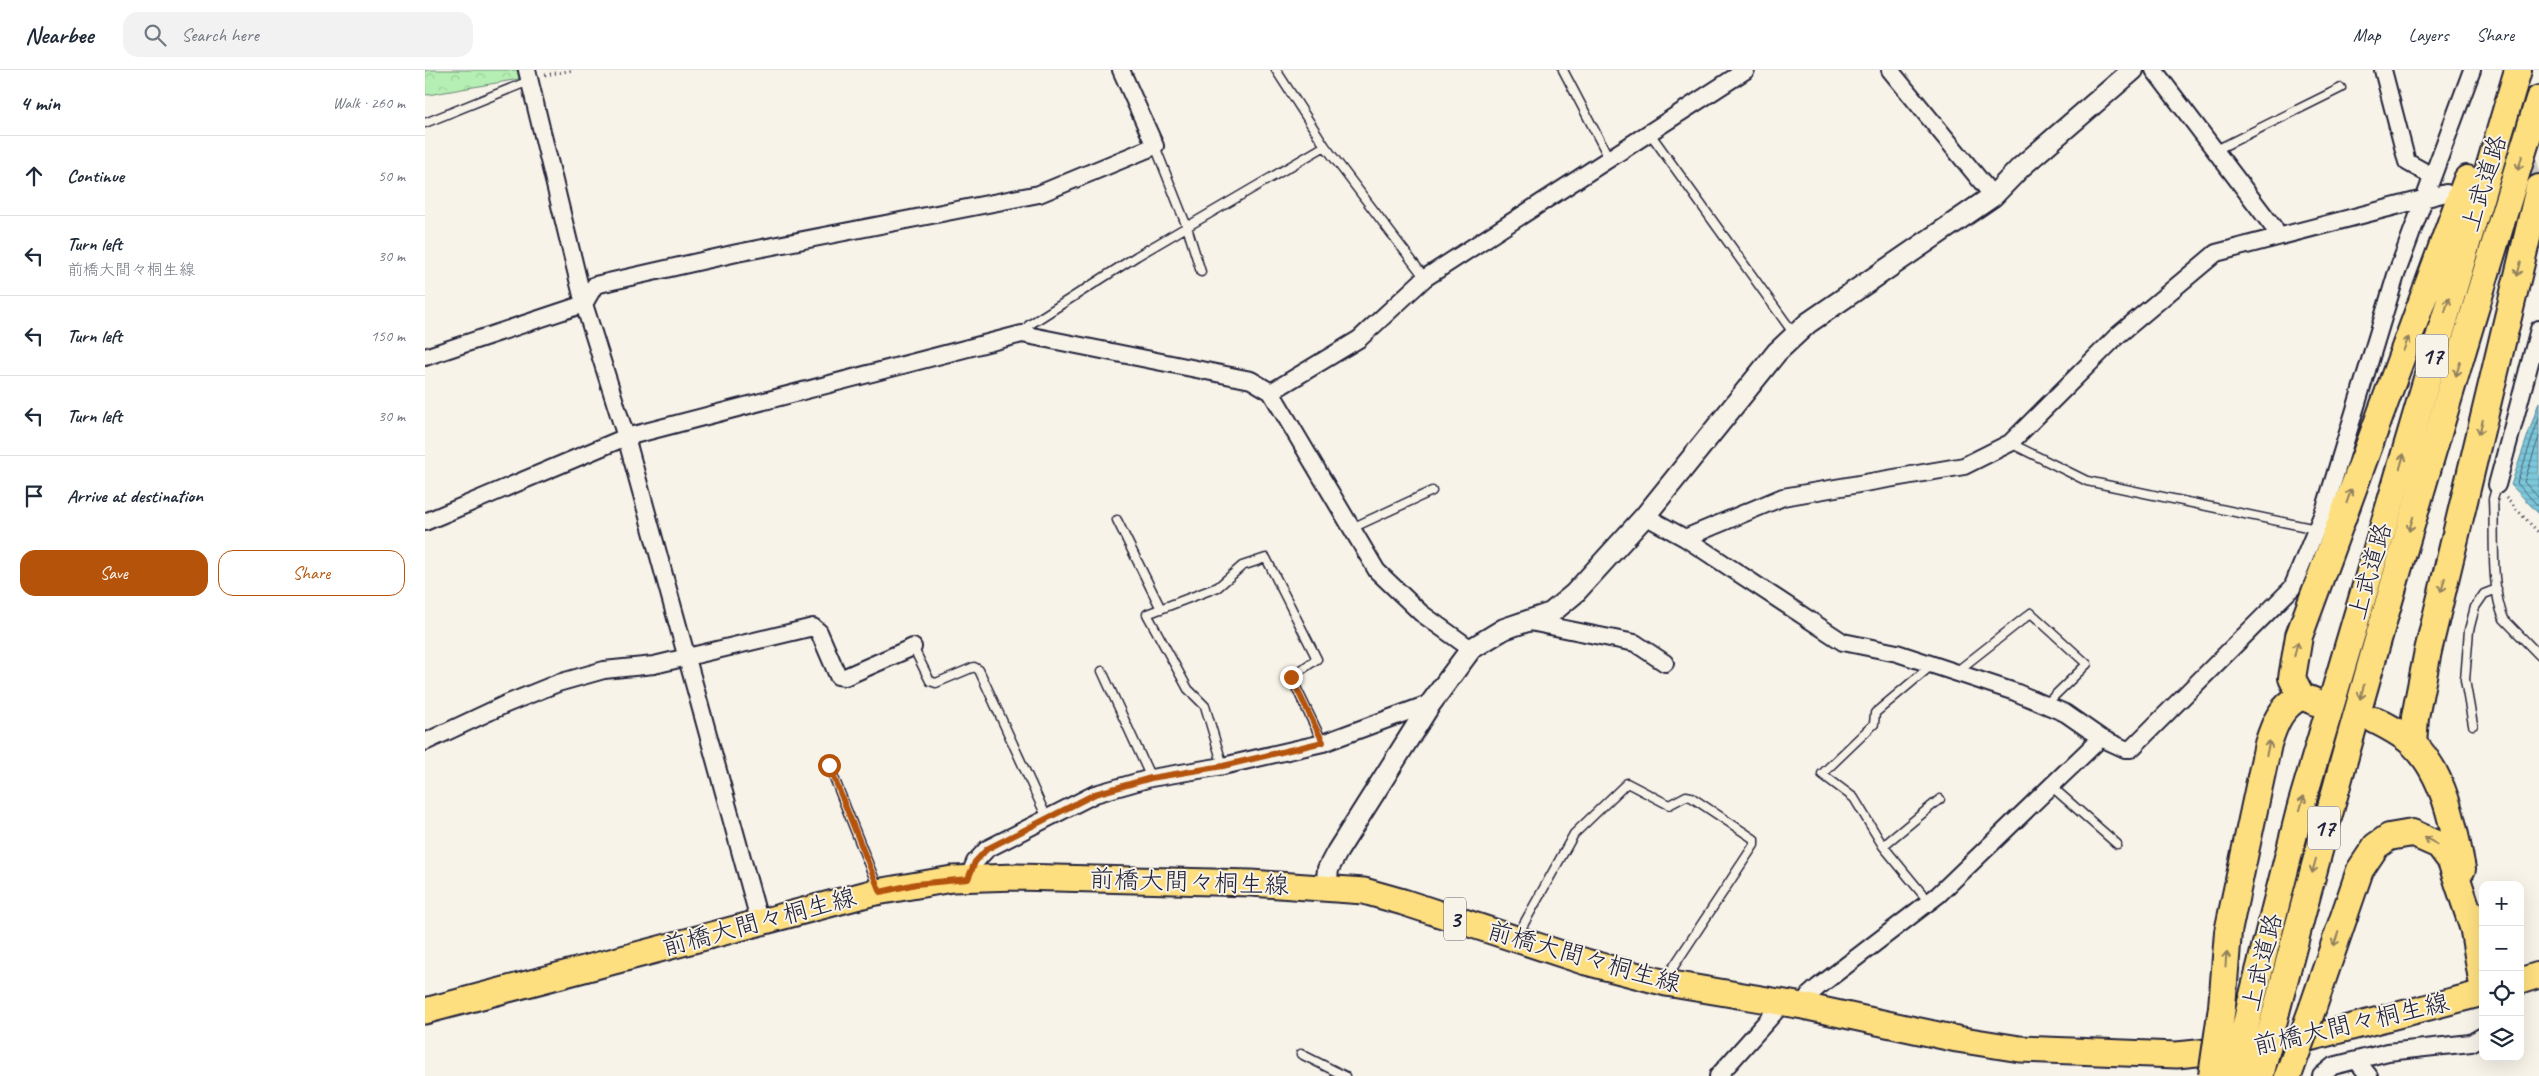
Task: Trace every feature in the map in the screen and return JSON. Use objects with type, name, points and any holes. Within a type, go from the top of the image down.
[{"type":"highway","points":[[2212,1076],[2222,1007],[2227,932],[2268,744],[2275,720],[2289,703],[2308,699],[2292,678],[2299,636],[2506,70]]},
{"type":"highway","name":"上武道路","points":[[2235,1076],[2251,1003],[2301,806],[2518,70]]},
{"type":"highway","name":"上武道路","points":[[2259,1076],[2328,811],[2370,664],[2539,99]]},
{"type":"highway","points":[[2413,744],[2415,717],[2428,651],[2539,188]]},
{"type":"highway","points":[[2375,720],[2395,730],[2413,744],[2426,758],[2442,791],[2457,844],[2481,971]]},
{"type":"highway","points":[[2288,1076],[2360,870],[2376,846],[2389,837],[2412,833],[2426,837],[2439,845],[2451,861],[2474,930]]},
{"type":"main road","name":"前橋大間々桐生線","points":[[425,1011],[880,892],[916,884],[1017,877],[1222,882],[1364,891],[1586,962],[1666,983],[1793,1004],[1907,1030],[2020,1048],[2177,1055],[2286,1044],[2479,994]]},
{"type":"main road","points":[[2524,980],[2539,975]]},
{"type":"street","points":[[425,357],[583,304],[595,285],[737,252],[1039,194],[1155,146],[1121,70]]},
{"type":"street","points":[[1271,392],[1359,339],[1425,278],[1746,70]]},
{"type":"street","points":[[1890,70],[1993,196]]},
{"type":"street","points":[[1326,888],[1328,869],[1337,852],[1431,703],[1471,649],[1504,629],[1551,613],[1574,594],[1645,516],[1777,352],[1795,335],[1808,323],[1993,196],[2021,167],[2133,70]]},
{"type":"street","points":[[2154,70],[2274,228],[2277,237]]},
{"type":"street","points":[[2383,70],[2407,162],[2432,176]]},
{"type":"street","points":[[1645,516],[1685,538],[1843,642],[1897,653],[2046,704],[2065,713],[2101,738],[2125,749],[2131,748],[2292,588],[2317,530],[2396,275],[2472,70]]},
{"type":"street","points":[[528,76],[583,304],[627,437],[760,922]]},
{"type":"street","points":[[1685,538],[1783,497],[1964,466],[2010,443],[2117,336],[2216,253],[2447,193]]},
{"type":"street","points":[[2497,485],[2536,354],[2539,329]]},
{"type":"street","points":[[425,522],[575,456],[627,437],[1022,334],[1251,380],[1271,392],[1377,571],[1421,613],[1471,649]]},
{"type":"street","points":[[1525,621],[1635,643],[1665,663]]},
{"type":"street","points":[[425,742],[506,704],[558,683],[604,670],[654,665],[813,627],[819,632],[838,676],[845,676],[913,647]]},
{"type":"street","points":[[968,879],[975,862],[987,849],[1095,794],[1151,778],[1223,766],[1323,742],[1431,703]]},
{"type":"street","points":[[1719,1076],[1793,1004],[1809,995],[1930,902],[2101,738]]},
{"type":"street","points":[[2321,1076],[2333,1066],[2388,1052],[2471,1043],[2479,1038]]},
{"type":"street","points":[[2357,1061],[2369,1076]]},
{"type":"lane","points":[[1276,70],[1325,146],[1425,278]]},
{"type":"lane","points":[[1563,70],[1609,158]]},
{"type":"lane","points":[[425,123],[528,76]]},
{"type":"lane","points":[[2216,150],[2341,88]]},
{"type":"lane","points":[[1649,132],[1795,335]]},
{"type":"lane","points":[[1155,146],[1187,227],[1201,272]]},
{"type":"lane","points":[[1022,334],[1029,325],[1187,227],[1325,146]]},
{"type":"lane","points":[[2010,443],[2087,481],[2317,530]]},
{"type":"lane","points":[[2497,485],[2493,499],[2497,589],[2504,619],[2539,655]]},
{"type":"lane","points":[[1352,528],[1432,491]]},
{"type":"lane","points":[[1117,520],[1161,609]]},
{"type":"lane","points":[[1223,766],[1205,706],[1188,689],[1147,614],[1218,587],[1242,566],[1266,558],[1317,659],[1291,677],[1323,742]]},
{"type":"lane","points":[[2473,725],[2465,680],[2469,630],[2475,607],[2484,594],[2497,589]]},
{"type":"lane","points":[[1956,672],[2031,613],[2087,664],[2046,704]]},
{"type":"lane","points":[[913,647],[930,681],[937,683],[974,667],[979,670],[1047,818]]},
{"type":"lane","points":[[1930,902],[1883,846],[1854,798],[1823,774],[1874,724],[1875,713],[1932,665]]},
{"type":"lane","points":[[1102,671],[1151,778]]},
{"type":"lane","points":[[829,765],[880,892]]},
{"type":"lane","points":[[1515,940],[1574,834],[1627,783],[1669,805],[1686,796],[1691,797],[1754,839],[1754,845],[1672,969],[1666,983]]},
{"type":"lane","points":[[2051,786],[2117,844]]},
{"type":"lane","points":[[1883,846],[1940,799]]},
{"type":"lane","points":[[1301,1054],[1345,1076]]},
{"type":"path","points":[[528,76],[574,70]]},
{"type":"path","points":[[2497,485],[2507,500],[2539,533]]},
{"type":"green space","points":[[425,70],[517,70],[519,79],[428,95],[425,94]]},
{"type":"water","points":[[2539,402],[2539,514],[2511,485]]},
{"type":"tunnel","points":[[2478,184],[2539,168]]},
{"type":"route","points":[[829,765],[880,892],[916,884],[951,879],[968,879],[975,862],[987,849],[999,841],[1095,794],[1151,778],[1223,766],[1323,742],[1291,677]]}]
